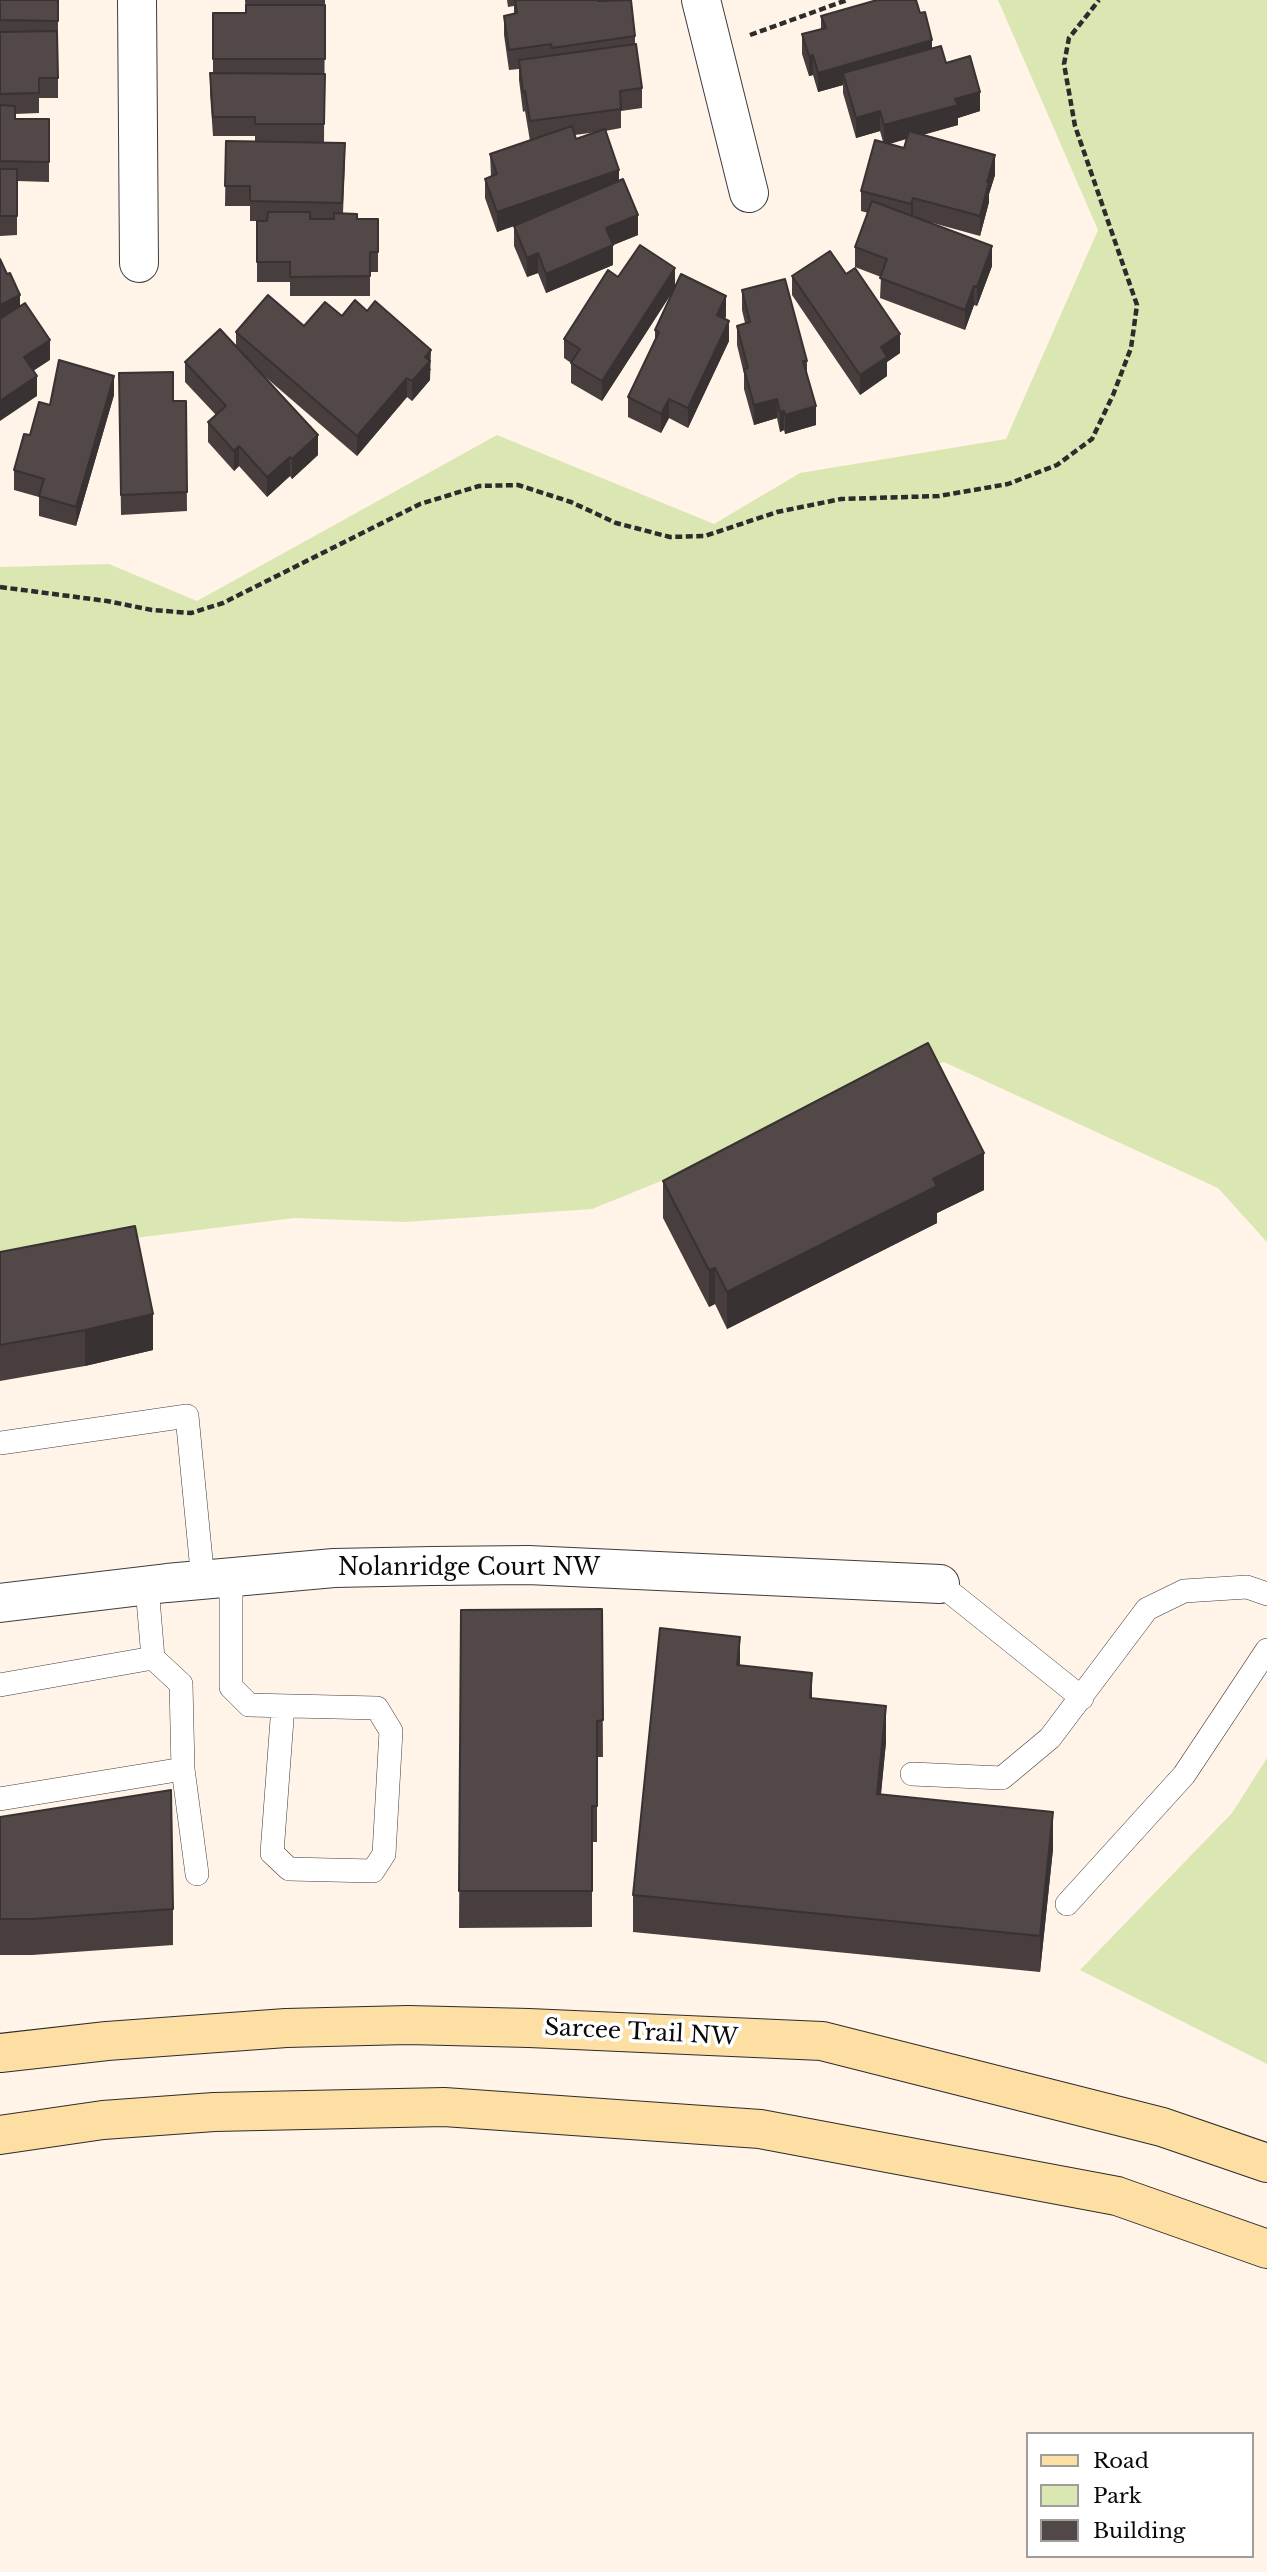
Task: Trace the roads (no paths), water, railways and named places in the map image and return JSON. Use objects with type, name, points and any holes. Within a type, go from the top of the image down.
[{"type":"main road","name":"Sarcee Trail NW","points":[[0,2053],[286,2028],[408,2025],[822,2041],[1162,2126],[1267,2163]]},
{"type":"main road","points":[[0,2040],[51,2048]]},
{"type":"main road","points":[[0,2135],[103,2120],[214,2112],[444,2107],[760,2129],[1116,2196],[1267,2249]]},
{"type":"street","points":[[137,0],[139,264]]},
{"type":"street","points":[[701,0],[749,193]]},
{"type":"street","name":"Nolanridge Court NW","points":[[0,1603],[334,1568],[527,1564],[940,1584]]},
{"type":"lane","points":[[0,1443],[187,1416],[217,1579],[231,1687],[249,1705],[377,1708],[391,1731],[384,1854],[373,1871],[289,1869],[272,1853],[283,1706]]},
{"type":"lane","points":[[940,1584],[1082,1698]]},
{"type":"lane","points":[[147,1587],[153,1658],[181,1684],[183,1769],[197,1874]]},
{"type":"lane","points":[[912,1774],[1002,1778],[1050,1738],[1147,1609],[1184,1591],[1247,1587],[1267,1594]]},
{"type":"lane","points":[[1067,1904],[1184,1775],[1267,1650]]},
{"type":"lane","points":[[0,1685],[153,1658]]},
{"type":"lane","points":[[0,1799],[183,1769]]}]
